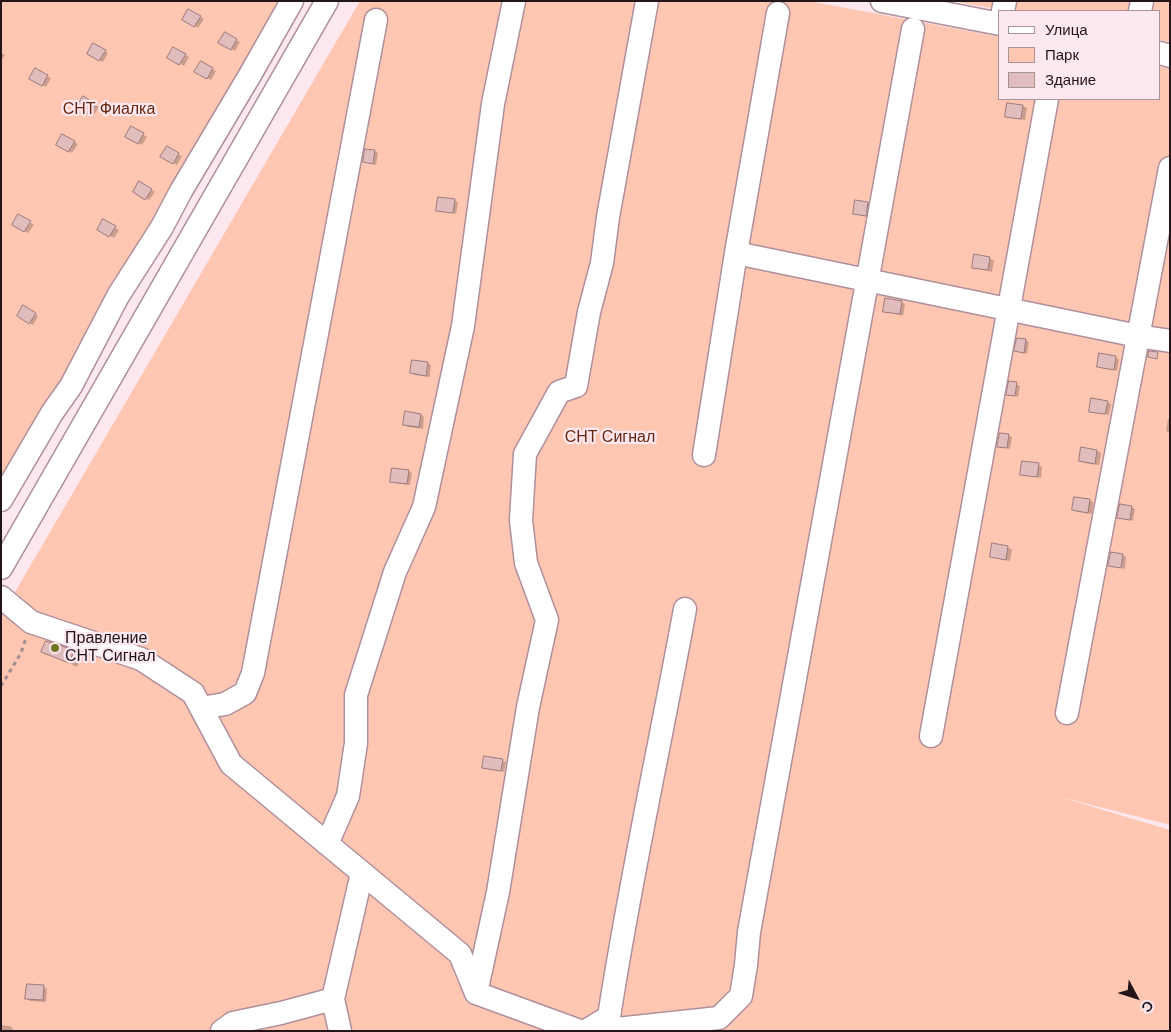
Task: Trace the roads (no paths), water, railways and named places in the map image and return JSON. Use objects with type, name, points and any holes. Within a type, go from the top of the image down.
[{"type":"street","points":[[1,500],[52,413],[71,386],[118,296],[162,227],[186,182],[292,1]]},
{"type":"street","points":[[1,568],[10,533],[327,1]]},
{"type":"street","points":[[327,844],[348,796],[356,743],[356,695],[395,572],[424,507],[463,326],[493,104],[514,1]]},
{"type":"street","points":[[476,993],[498,892],[528,707],[546,620],[526,563],[521,520],[525,454],[559,392],[576,386],[589,312],[602,263],[608,217],[647,1]]},
{"type":"street","points":[[882,1],[998,24]]},
{"type":"street","points":[[704,455],[736,253],[778,13]]},
{"type":"street","points":[[201,708],[225,704],[245,693],[253,673],[376,20]]},
{"type":"street","points":[[598,1031],[719,1018],[741,996],[749,932],[913,29]]},
{"type":"street","points":[[931,736],[1047,100]]},
{"type":"street","points":[[1067,713],[1170,168]]},
{"type":"street","points":[[736,253],[1008,310],[1170,341]]},
{"type":"street","points":[[1,597],[31,622],[141,659],[193,694],[231,764],[460,954],[476,993],[580,1031]]},
{"type":"street","points":[[586,1031],[609,1017],[619,950],[685,610]]},
{"type":"street","points":[[340,1031],[333,999],[362,873]]},
{"type":"street","points":[[222,1031],[233,1023],[282,1013],[333,999]]},
{"type":"place","name":"Правление СНТ Сигнал","points":[[55,648]]},
{"type":"park label","name":"СНТ Фиалка","points":[[109,110]]},
{"type":"park label","name":"СНТ Сигнал","points":[[610,438]]}]
